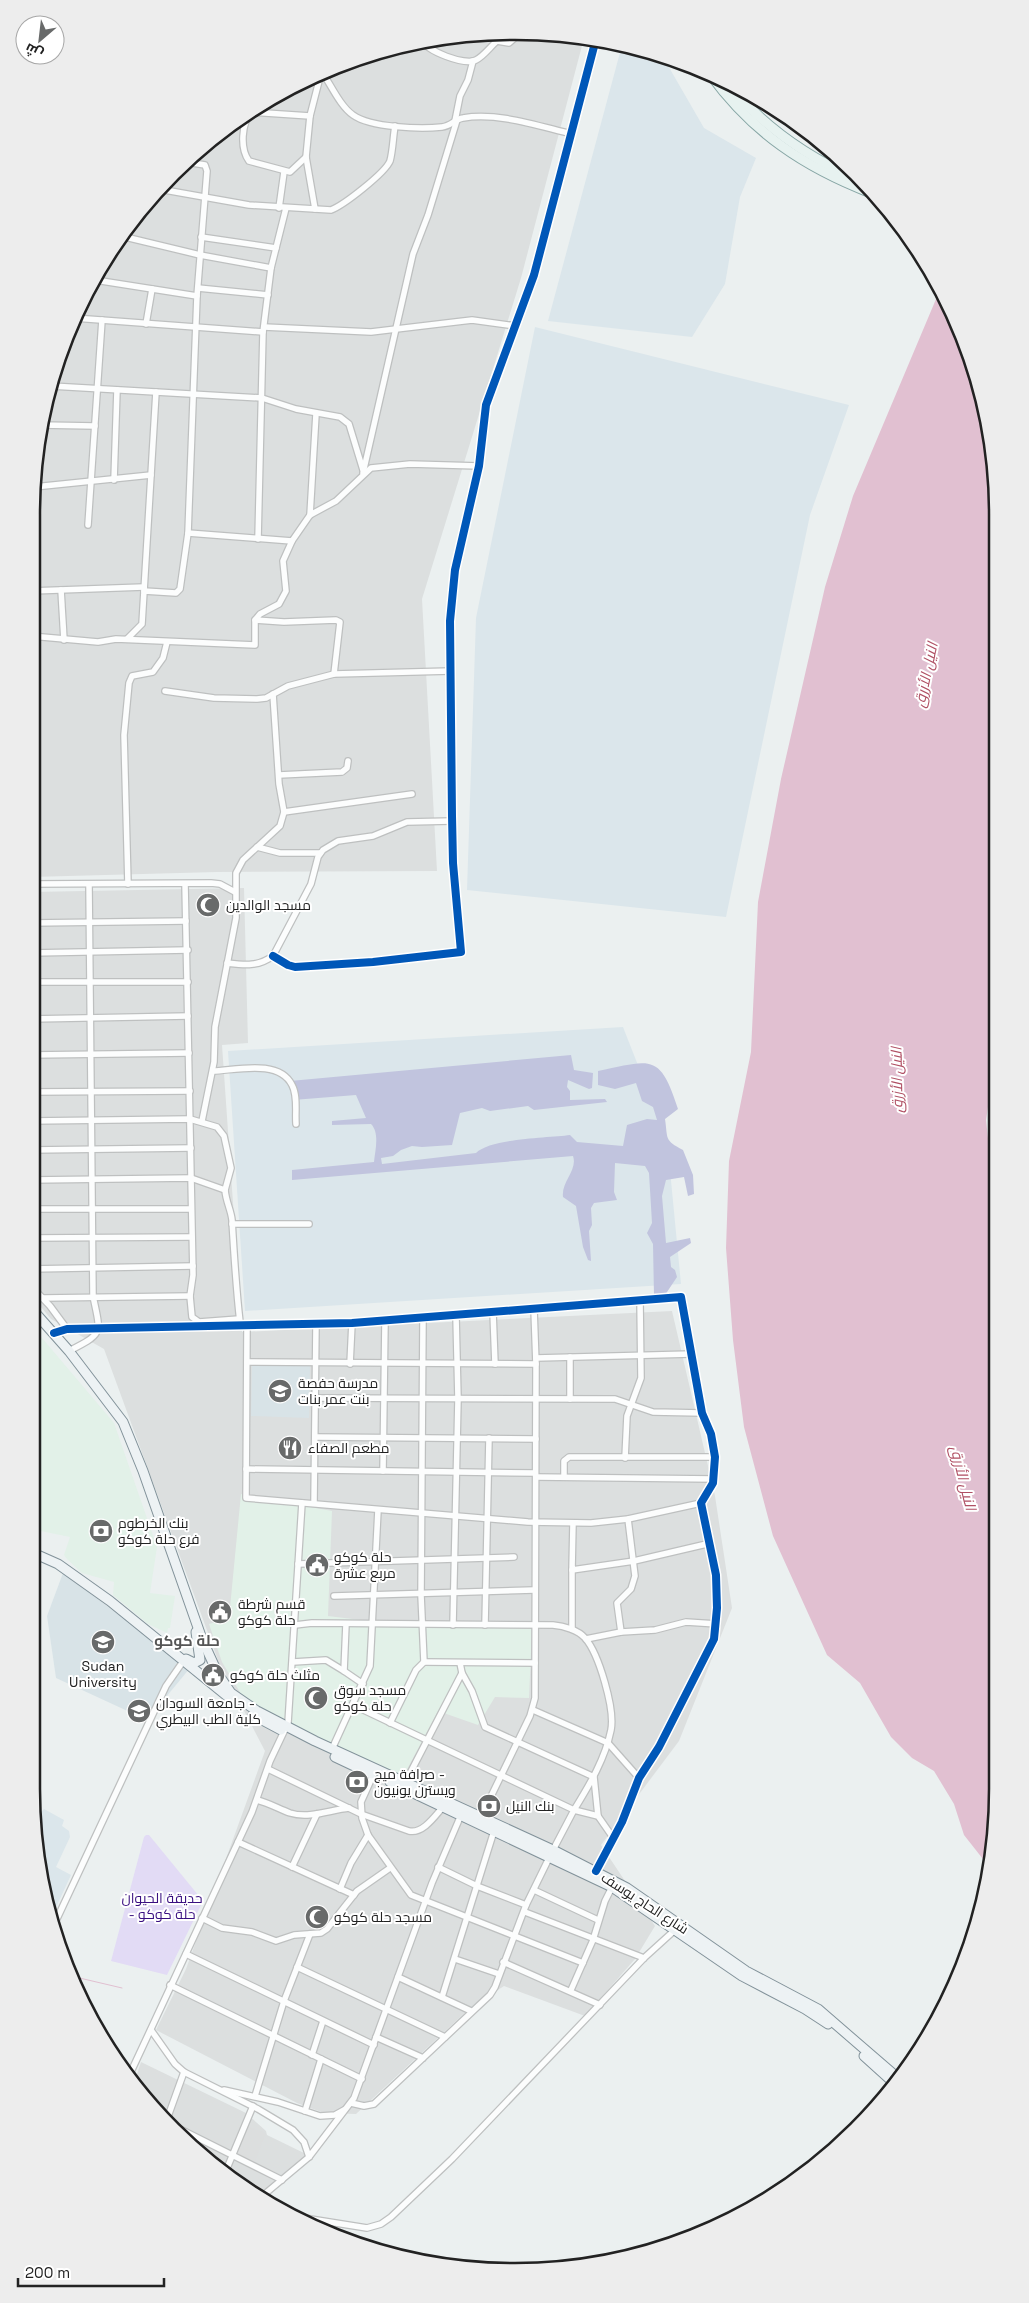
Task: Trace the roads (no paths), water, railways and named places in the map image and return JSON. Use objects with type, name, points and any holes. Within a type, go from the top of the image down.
[{"type":"main road","points":[[723,88],[756,126],[783,148],[813,168],[857,187]]},
{"type":"main road","points":[[740,98],[750,109],[788,142],[817,160],[842,172]]},
{"type":"main road","points":[[40,1318],[69,1351],[123,1422],[143,1471],[197,1627],[225,1686],[285,1729]]},
{"type":"main road","points":[[40,1557],[72,1573],[182,1658],[244,1709],[285,1729]]},
{"type":"main road","points":[[182,1658],[194,1663],[200,1660],[196,1638],[197,1627]]},
{"type":"main road","name":"شارع الحاج يوسف","points":[[285,1729],[332,1749],[494,1831],[596,1871],[641,1896],[757,1978],[818,2009],[893,2074]]},
{"type":"main road","name":"شارع الحاج يوسف","points":[[285,1729],[375,1772],[405,1783],[481,1817],[612,1887],[742,1976],[818,2016],[889,2079]]},
{"type":"street","points":[[363,473],[413,254],[428,215],[456,121],[460,96],[468,80],[473,61],[497,41],[509,43],[512,40]]},
{"type":"street","points":[[272,956],[288,965],[295,966],[373,962],[461,952],[454,883],[452,821],[450,621],[453,584],[479,466],[486,405],[534,275],[594,47]]},
{"type":"street","points":[[428,48],[458,60],[473,61]]},
{"type":"street","points":[[326,79],[352,115],[369,122],[395,126],[444,127],[463,118],[494,118],[572,134]]},
{"type":"street","points":[[315,209],[306,157],[310,116],[318,83]]},
{"type":"street","points":[[264,112],[310,116]]},
{"type":"street","points":[[247,123],[243,141],[246,158],[251,163],[284,172],[292,171],[306,157]]},
{"type":"street","points":[[168,191],[204,198],[282,208],[331,210],[378,176],[389,162],[395,126]]},
{"type":"street","points":[[40,591],[144,589],[179,592],[188,533],[195,394],[197,296],[206,166],[196,164]]},
{"type":"street","points":[[258,539],[263,330],[271,268],[282,208],[284,172]]},
{"type":"street","points":[[201,237],[276,248]]},
{"type":"street","points":[[129,238],[200,255],[271,268]]},
{"type":"street","points":[[102,281],[197,296]]},
{"type":"street","points":[[198,288],[268,295]]},
{"type":"street","points":[[146,324],[152,289]]},
{"type":"street","points":[[83,319],[197,327],[360,332],[472,320],[516,326]]},
{"type":"street","points":[[88,525],[102,320]]},
{"type":"street","points":[[58,386],[262,398],[316,414],[334,415],[348,421],[363,473]]},
{"type":"street","points":[[114,480],[117,390]]},
{"type":"street","points":[[127,639],[142,624],[156,392]]},
{"type":"street","points":[[310,515],[316,414]]},
{"type":"street","points":[[48,425],[94,426]]},
{"type":"street","points":[[40,637],[98,642],[127,639],[252,646],[256,642],[253,632],[255,620],[260,614],[278,604],[283,598],[287,586],[283,561],[292,541],[310,515],[336,501],[363,473],[371,468],[392,465],[479,466]]},
{"type":"street","points":[[41,487],[91,483],[151,475]]},
{"type":"street","points":[[188,533],[292,541]]},
{"type":"street","points":[[62,590],[64,640]]},
{"type":"street","points":[[255,620],[284,622],[336,620],[340,622],[334,674]]},
{"type":"street","points":[[128,884],[124,730],[129,683],[132,676],[153,672],[163,658],[168,642]]},
{"type":"street","points":[[165,691],[238,699],[257,699],[273,694],[288,686],[334,674],[451,671]]},
{"type":"street","points":[[202,1121],[213,1071],[215,1026],[236,918],[234,892],[236,872],[238,866],[280,826],[284,812],[279,775],[273,694]]},
{"type":"street","points":[[279,775],[342,772],[345,770],[348,761]]},
{"type":"street","points":[[284,812],[412,794]]},
{"type":"street","points":[[258,847],[280,853],[320,853],[338,841],[373,836],[407,822],[452,821]]},
{"type":"street","points":[[227,963],[250,965],[264,962],[272,956],[311,884],[320,853]]},
{"type":"street","points":[[40,884],[220,884],[234,892]]},
{"type":"street","points":[[69,1351],[96,1337],[99,1329],[93,1296],[89,884]]},
{"type":"street","points":[[185,884],[188,950],[191,1237],[193,1266],[190,1296],[192,1318],[195,1321],[239,1319]]},
{"type":"street","points":[[40,923],[186,921]]},
{"type":"street","points":[[40,953],[188,950]]},
{"type":"street","points":[[40,982],[188,982]]},
{"type":"street","points":[[40,1019],[188,1016]]},
{"type":"street","points":[[40,1055],[189,1053]]},
{"type":"street","points":[[213,1071],[270,1069],[281,1072],[292,1085],[296,1124]]},
{"type":"street","points":[[40,1092],[190,1091]]},
{"type":"street","points":[[40,1121],[190,1119],[217,1127],[224,1136],[231,1168],[225,1190],[232,1224],[239,1319],[244,1326],[248,1362],[246,1498],[455,1516],[573,1523],[604,1522],[701,1503]]},
{"type":"street","points":[[40,1150],[191,1148]]},
{"type":"street","points":[[40,1180],[191,1178],[225,1190]]},
{"type":"street","points":[[40,1209],[191,1209]]},
{"type":"street","points":[[232,1224],[309,1224]]},
{"type":"street","points":[[40,1238],[191,1237]]},
{"type":"street","points":[[40,1269],[193,1266]]},
{"type":"street","points":[[40,1295],[67,1329]]},
{"type":"street","points":[[43,1298],[190,1296]]},
{"type":"street","points":[[54,1333],[67,1329],[352,1323],[423,1319],[681,1297],[702,1413],[711,1434],[715,1457],[714,1479],[701,1503],[711,1543],[717,1590],[716,1624],[711,1645],[659,1747],[639,1778],[614,1838],[596,1871]]},
{"type":"street","points":[[625,1458],[626,1422],[641,1378],[640,1300]]},
{"type":"street","points":[[481,1817],[533,1710],[536,1475],[534,1309]]},
{"type":"street","points":[[493,1312],[495,1364]]},
{"type":"street","points":[[454,1625],[455,1472],[458,1399],[456,1316]]},
{"type":"street","points":[[390,1723],[416,1670],[424,1662],[424,1634],[421,1625],[424,1399],[423,1319]]},
{"type":"street","points":[[383,1471],[385,1321]]},
{"type":"street","points":[[350,1364],[352,1323]]},
{"type":"street","points":[[314,1504],[316,1324]]},
{"type":"street","points":[[248,1362],[424,1363],[456,1365],[495,1364],[570,1357],[692,1354]]},
{"type":"street","points":[[570,1357],[570,1399]]},
{"type":"street","points":[[316,1398],[616,1399],[653,1412],[702,1413]]},
{"type":"street","points":[[316,1436],[536,1438]]},
{"type":"street","points":[[485,1625],[489,1438]]},
{"type":"street","points":[[564,1476],[564,1461],[569,1457],[715,1457]]},
{"type":"street","points":[[246,1469],[714,1479]]},
{"type":"street","points":[[132,2069],[257,1800],[290,1713],[302,1503]]},
{"type":"street","points":[[332,1749],[370,1666],[378,1510]]},
{"type":"street","points":[[621,1632],[616,1606],[618,1600],[631,1589],[634,1582],[634,1560],[628,1518]]},
{"type":"street","points":[[572,1630],[573,1523]]},
{"type":"street","points":[[572,1570],[634,1560],[711,1543]]},
{"type":"street","points":[[298,1564],[487,1560],[514,1557]]},
{"type":"street","points":[[334,1596],[421,1595],[534,1590]]},
{"type":"street","points":[[586,1640],[621,1632],[656,1630],[686,1622],[716,1624]]},
{"type":"street","points":[[344,1671],[346,1624]]},
{"type":"street","points":[[217,2088],[255,2096],[327,2116],[342,2111],[351,2104],[364,2106],[374,2104],[490,1995],[495,1988],[503,1962],[526,1905],[551,1853],[594,1777],[608,1743],[612,1727],[611,1710],[600,1671],[586,1640],[572,1630],[558,1626],[294,1625]]},
{"type":"street","points":[[58,1917],[166,1686],[182,1658]]},
{"type":"street","points":[[293,1662],[326,1660],[363,1684]]},
{"type":"street","points":[[424,1662],[535,1664]]},
{"type":"street","points":[[460,1663],[462,1673],[472,1691],[482,1723],[490,1730],[594,1777]]},
{"type":"street","points":[[405,1783],[462,1673]]},
{"type":"street","points":[[353,1706],[574,1810],[598,1816]]},
{"type":"street","points":[[533,1710],[608,1743],[639,1778]]},
{"type":"street","points":[[268,1769],[361,1814],[413,1832],[424,1827],[444,1807]]},
{"type":"street","points":[[375,1772],[362,1802],[361,1814],[368,1835],[410,1895],[583,1963]]},
{"type":"street","points":[[594,1777],[598,1816],[614,1838]]},
{"type":"street","points":[[257,1800],[272,1804],[290,1813],[304,1816],[349,1808]]},
{"type":"street","points":[[292,1867],[317,1814]]},
{"type":"street","points":[[267,2193],[309,2157],[351,2104],[362,2079],[425,1901],[461,1815]]},
{"type":"street","points":[[442,1998],[494,1831]]},
{"type":"street","points":[[340,1889],[351,1863],[368,1835]]},
{"type":"street","points":[[238,1842],[354,1894]]},
{"type":"street","points":[[438,1867],[477,1886],[526,1905]]},
{"type":"street","points":[[202,1918],[222,1928],[252,1932],[276,1941],[294,1935],[324,1932],[354,1894],[390,1868]]},
{"type":"street","points":[[571,1990],[593,1940],[598,1920],[612,1887]]},
{"type":"street","points":[[534,1890],[598,1920]]},
{"type":"street","points":[[524,1912],[644,1958]]},
{"type":"street","points":[[320,2221],[359,2228],[368,2228],[381,2224],[452,2159],[644,1958],[676,1929]]},
{"type":"street","points":[[255,2096],[284,2001],[310,1934]]},
{"type":"street","points":[[186,1954],[374,2044]]},
{"type":"street","points":[[455,1959],[499,1974]]},
{"type":"street","points":[[503,1962],[571,1990],[600,2005]]},
{"type":"street","points":[[297,1967],[445,2037]]},
{"type":"street","points":[[398,1977],[471,2011]]},
{"type":"street","points":[[170,1985],[362,2079]]},
{"type":"street","points":[[312,2055],[323,2021]]},
{"type":"street","points":[[151,2030],[175,2064],[184,2072],[253,2106],[301,2136],[309,2157]]},
{"type":"street","points":[[376,2037],[423,2058]]},
{"type":"street","points":[[305,2111],[321,2059]]},
{"type":"street","points":[[169,2113],[184,2072]]},
{"type":"street","points":[[227,2166],[253,2106]]},
{"type":"street","points":[[195,2138],[282,2180]]},
{"type":"water","name":"النيل الأزرق","points":[[936,298],[953,333],[973,392],[985,453],[989,514],[989,1100],[986,1120],[989,1147],[989,1789],[983,1860],[964,1835],[954,1804],[934,1771],[912,1758],[891,1737],[860,1683],[827,1655],[773,1536],[744,1427],[733,1340],[726,1248],[729,1161],[751,1052],[758,902],[781,779],[825,587],[853,496]]},
{"type":"waterway","points":[[66,1332],[95,1331]]},
{"type":"waterway","points":[[80,1978],[122,1988]]},
{"type":"place","name":"مسجد الوالدين","points":[[208,905]]},
{"type":"place","name":"مدرسة حفصة بنت عمر بنات","points":[[280,1391]]},
{"type":"place","name":"مطعم الصفاء","points":[[290,1448]]},
{"type":"place","name":"بنك الخرطوم فرع حلة كوكو","points":[[101,1531]]},
{"type":"place","name":"حلة كوكو مربع عشرة","points":[[317,1565]]},
{"type":"place","name":"قسم شرطة حلة كوكو","points":[[220,1612]]},
{"type":"place","name":"Sudan University","points":[[103,1642]]},
{"type":"place","name":"مثلث حلة كوكو","points":[[213,1675]]},
{"type":"place","name":"مسجد سوق حلة كوكو","points":[[316,1698]]},
{"type":"place","name":"جامعة السودان - كلية الطب البيطري","points":[[139,1711]]},
{"type":"place","name":"صرافة ميج - ويسترن يونيون","points":[[357,1782]]},
{"type":"place","name":"بنك النيل","points":[[489,1806]]},
{"type":"place","name":"مسجد حلة كوكو","points":[[317,1917]]},
{"type":"district","name":"حلة كوكو","points":[[187,1641]]},
{"type":"park label","name":"حديقة الحيوان - حلة كوكو","points":[[162,1906]]}]
